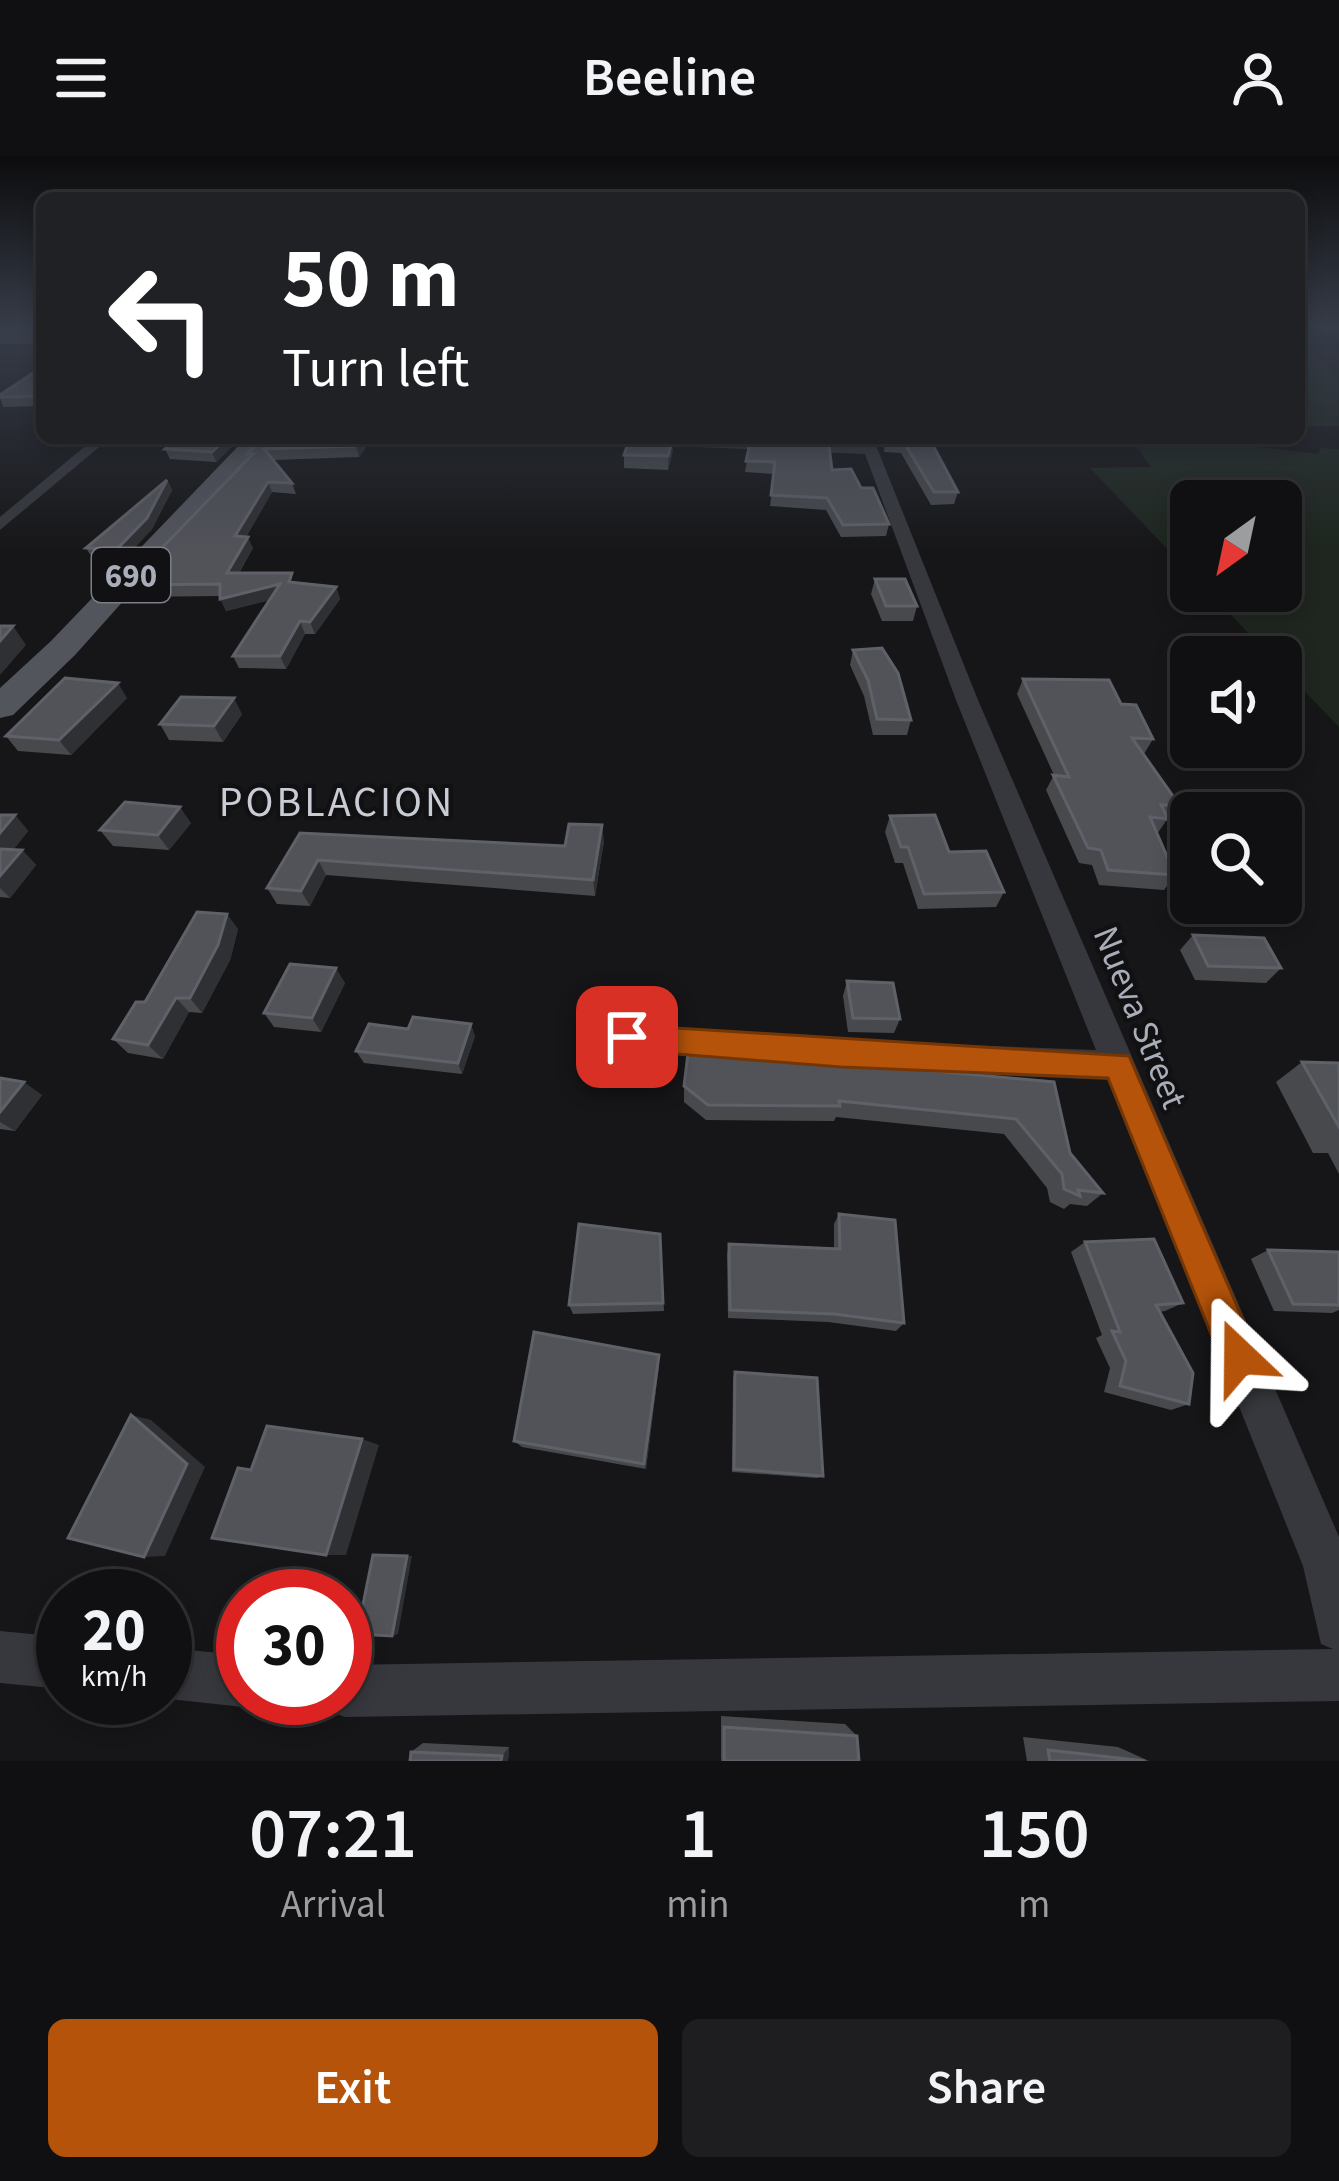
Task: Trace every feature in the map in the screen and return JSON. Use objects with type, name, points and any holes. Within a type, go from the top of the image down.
[{"type":"main road","name":"690","points":[[0,707],[261,444]]},
{"type":"street","points":[[0,525],[96,444]]},
{"type":"street","name":"Nueva Street","points":[[869,444],[967,700],[1118,1066],[1333,1568],[1339,1626]]},
{"type":"street","points":[[0,505],[24,506]]},
{"type":"street","points":[[627,1037],[841,1054],[1118,1066]]},
{"type":"street","points":[[0,1657],[36,1661]]},
{"type":"street","points":[[372,1691],[1339,1676]]},
{"type":"shaded area","points":[[1305,403],[1339,403],[1339,426],[1305,426]]},
{"type":"shaded area","points":[[1135,444],[1257,444],[1318,454],[1321,448],[1339,449],[1339,727],[1302,689],[1302,636],[1251,636],[1228,612],[1302,612],[1302,480],[1170,480],[1170,552],[1090,468],[1151,467]]},
{"type":"building","points":[[171,444],[221,444],[212,452],[165,449]]},
{"type":"building","points":[[256,444],[358,444],[264,449],[292,483],[268,482],[235,536],[248,537],[227,573],[292,573],[289,582],[336,587],[310,622],[300,621],[280,656],[233,656],[280,584],[220,599],[220,584],[126,585],[253,454],[247,454]]},
{"type":"building","points":[[628,444],[671,444],[668,456],[624,455]]},
{"type":"building","points":[[750,444],[829,446],[832,470],[851,469],[861,488],[873,488],[889,524],[843,525],[827,498],[771,495],[775,462],[746,461]]},
{"type":"building","points":[[905,444],[932,444],[958,492],[934,492]]},
{"type":"building","points":[[167,480],[147,518],[117,549],[86,548]]},
{"type":"building","points":[[875,579],[905,579],[917,606],[886,606]]},
{"type":"building","points":[[0,626],[13,626],[0,641]]},
{"type":"building","points":[[882,648],[898,673],[911,720],[877,719],[868,680],[853,650]]},
{"type":"building","points":[[65,678],[118,683],[59,740],[6,736]]},
{"type":"building","points":[[1023,679],[1109,680],[1121,704],[1136,705],[1153,739],[1132,738],[1170,792],[1170,805],[1161,805],[1168,819],[1150,817],[1170,863],[1170,875],[1108,870],[1101,850],[1088,848],[1053,775],[1069,777]]},
{"type":"building","points":[[181,697],[234,698],[214,726],[160,724]]},
{"type":"building","points":[[125,802],[180,807],[158,835],[100,830]]},
{"type":"building","points":[[0,815],[15,815],[0,833]]},
{"type":"building","points":[[935,815],[949,852],[986,851],[1004,892],[924,894],[908,847],[901,847],[890,816]]},
{"type":"building","points":[[569,824],[602,825],[593,880],[318,860],[301,891],[267,888],[300,833],[565,846]]},
{"type":"building","points":[[0,849],[22,850],[0,876]]},
{"type":"building","points":[[197,912],[227,914],[218,945],[190,998],[176,998],[148,1045],[113,1039],[136,1002],[145,1002]]},
{"type":"building","points":[[1193,935],[1264,938],[1281,968],[1208,966]]},
{"type":"building","points":[[290,964],[336,968],[312,1018],[264,1013]]},
{"type":"building","points":[[847,981],[893,983],[900,1019],[853,1018]]},
{"type":"building","points":[[413,1017],[471,1024],[458,1063],[356,1051],[369,1024],[408,1029]]},
{"type":"building","points":[[689,1045],[836,1056],[836,1062],[1054,1082],[1070,1153],[1103,1193],[1078,1190],[1080,1196],[1064,1189],[1062,1174],[1016,1119],[839,1101],[840,1106],[708,1105],[684,1086]]},
{"type":"building","points":[[1302,1062],[1339,1063],[1339,1127]]},
{"type":"building","points":[[0,1078],[24,1082],[0,1112]]},
{"type":"building","points":[[839,1214],[895,1220],[904,1323],[834,1314],[730,1310],[729,1244],[840,1249]]},
{"type":"building","points":[[579,1224],[660,1234],[663,1303],[569,1305]]},
{"type":"building","points":[[1154,1239],[1183,1303],[1156,1305],[1193,1373],[1189,1404],[1120,1386],[1126,1361],[1112,1331],[1120,1332],[1085,1242]]},
{"type":"building","points":[[1268,1250],[1339,1252],[1339,1305],[1293,1304]]},
{"type":"building","points":[[534,1332],[659,1355],[644,1464],[514,1441]]},
{"type":"building","points":[[735,1372],[817,1378],[823,1476],[734,1469]]},
{"type":"building","points":[[131,1415],[187,1464],[144,1557],[68,1538]]},
{"type":"building","points":[[267,1426],[362,1439],[326,1555],[212,1538],[238,1468],[251,1470]]},
{"type":"building","points":[[373,1555],[407,1556],[392,1636],[372,1635]]},
{"type":"building","points":[[724,1727],[857,1736],[859,1761],[724,1761]]},
{"type":"building","points":[[1048,1750],[1145,1761],[1050,1761]]},
{"type":"building","points":[[411,1752],[502,1756],[501,1761],[410,1761]]},
{"type":"district","name":"POBLACION","points":[[337,801]]},
{"type":"route","points":[[627,1037],[841,1054],[1118,1066],[1240,1357]]}]
